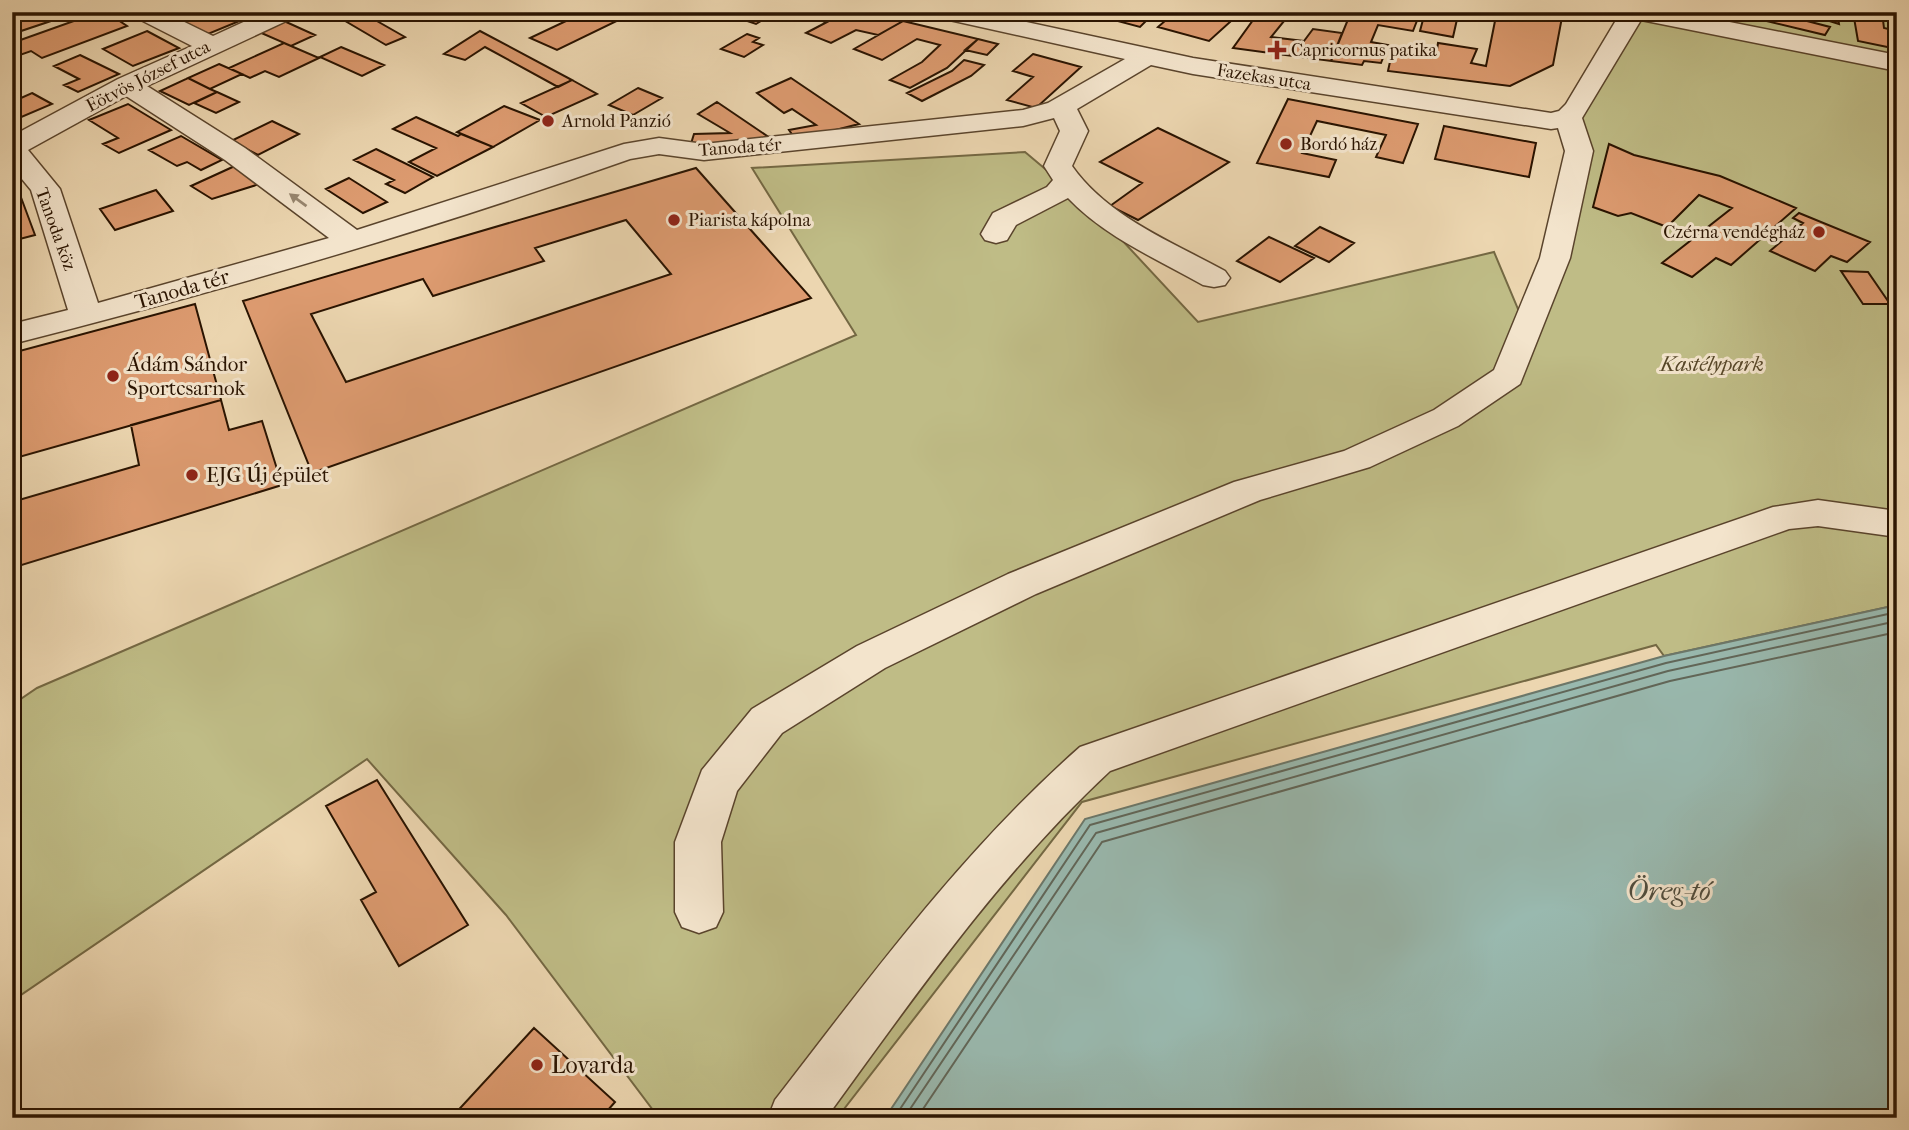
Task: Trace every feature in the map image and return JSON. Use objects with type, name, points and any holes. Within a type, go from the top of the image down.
[{"type":"street","points":[[144,12],[211,44]]},
{"type":"street","name":"Eötvös József utca","points":[[12,148],[127,85],[211,44],[286,12]]},
{"type":"street","name":"Fazekas utca","points":[[945,12],[1146,57],[1537,120],[1574,110]]},
{"type":"street","points":[[699,912],[698,842],[718,783],[767,721],[871,657],[1022,584],[1247,491],[1357,459],[1446,418],[1508,376],[1555,258],[1579,151],[1574,110],[1633,12]]},
{"type":"street","points":[[1640,12],[1897,63]]},
{"type":"street","name":"Tanoda tér","points":[[12,334],[86,316],[352,241],[624,152],[659,146],[704,152],[1023,118],[1058,110],[1146,57]]},
{"type":"street","points":[[127,85],[234,154],[352,241]]},
{"type":"street","points":[[1058,110],[1069,116],[1074,131],[1058,166],[1068,181],[1094,209],[1214,278]]},
{"type":"street","name":"Tanoda köz","points":[[12,148],[45,189],[86,316]]},
{"type":"street","points":[[996,234],[1004,219],[1057,193],[1068,181]]},
{"type":"street","points":[[794,1118],[964,894],[1052,797],[1095,759],[1786,516],[1840,514],[1897,524]]},
{"type":"green space","name":"Kastélypark","points":[[1633,12],[1897,12],[1897,605],[1664,656],[1656,645],[1082,802],[837,1118],[659,1118],[506,915],[367,759],[12,1001],[12,705],[37,688],[856,335],[752,168],[1025,152],[1094,210],[1198,322],[1494,252],[1526,328],[1580,104]]},
{"type":"water","name":"Öreg-tó","points":[[1897,605],[1897,1118],[885,1118],[1085,819],[1664,656]]},
{"type":"building","points":[[40,12],[78,12],[12,34],[12,22]]},
{"type":"building","points":[[99,12],[106,12],[127,26],[42,58],[31,51],[20,55],[12,49],[12,43]]},
{"type":"building","points":[[197,12],[212,19],[228,12],[261,12],[208,34],[179,20]]},
{"type":"building","points":[[330,12],[361,12],[405,37],[386,45]]},
{"type":"building","points":[[398,12],[431,12],[414,20]]},
{"type":"building","points":[[585,12],[619,12],[627,16],[557,50],[530,38]]},
{"type":"building","points":[[747,12],[776,12],[756,24],[738,18]]},
{"type":"building","points":[[846,12],[826,22],[794,14]]},
{"type":"building","points":[[846,12],[868,12],[903,21],[878,35],[856,30],[831,43],[806,33]]},
{"type":"building","points":[[1084,12],[1155,12],[1140,27]]},
{"type":"building","points":[[1213,12],[1241,12],[1209,41],[1158,27],[1174,13],[1203,21]]},
{"type":"building","points":[[1261,12],[1298,12],[1284,21],[1271,37],[1304,41],[1313,29],[1342,33],[1331,61],[1233,48]]},
{"type":"building","points":[[1351,12],[1383,12],[1418,18],[1413,31],[1378,25],[1371,42],[1388,45],[1381,63],[1364,61],[1362,65],[1331,61]]},
{"type":"building","points":[[1425,12],[1563,12],[1553,65],[1510,86],[1388,71],[1393,48],[1436,56],[1438,43],[1477,49],[1471,63],[1486,66],[1495,21],[1458,15],[1453,37],[1420,31]]},
{"type":"building","points":[[1729,12],[1772,12],[1830,27],[1825,35]]},
{"type":"building","points":[[1801,12],[1837,12],[1839,24]]},
{"type":"building","points":[[1853,12],[1882,12],[1884,28],[1897,31],[1897,49],[1858,41]]},
{"type":"building","points":[[284,21],[315,35],[291,46],[259,32]]},
{"type":"building","points":[[903,21],[978,39],[947,68],[910,88],[890,80],[922,62],[940,45],[917,39],[882,60],[854,49]]},
{"type":"building","points":[[147,31],[179,48],[133,66],[103,49]]},
{"type":"building","points":[[480,31],[572,80],[558,87],[485,47],[465,60],[444,54]]},
{"type":"building","points":[[747,34],[759,38],[753,42],[763,45],[744,57],[721,49]]},
{"type":"building","points":[[978,39],[998,44],[987,55],[965,50]]},
{"type":"building","points":[[284,43],[319,58],[279,77],[265,71],[250,78],[229,68]]},
{"type":"building","points":[[341,47],[384,65],[362,76],[320,57]]},
{"type":"building","points":[[1033,54],[1081,67],[1036,108],[1007,100],[1033,77],[1013,71]]},
{"type":"building","points":[[80,55],[119,74],[78,92],[64,85],[79,79],[54,66]]},
{"type":"building","points":[[964,60],[984,65],[971,76],[922,101],[907,93],[952,71]]},
{"type":"building","points":[[219,64],[242,74],[210,89],[188,78]]},
{"type":"building","points":[[188,78],[217,92],[189,105],[160,91]]},
{"type":"building","points":[[791,78],[859,124],[796,140],[789,130],[816,125],[792,109],[784,113],[757,93]]},
{"type":"building","points":[[572,80],[597,94],[546,117],[521,103]]},
{"type":"building","points":[[638,88],[662,98],[633,115],[609,105]]},
{"type":"building","points":[[217,92],[239,102],[216,113],[194,103]]},
{"type":"building","points":[[32,93],[52,104],[12,121],[12,102]]},
{"type":"building","name":"Bordó ház","points":[[1288,99],[1418,124],[1403,163],[1376,157],[1386,135],[1317,121],[1302,153],[1336,160],[1329,177],[1257,163]]},
{"type":"building","points":[[717,102],[773,140],[689,150],[694,134],[730,133],[698,114]]},
{"type":"building","points":[[128,104],[171,130],[119,153],[103,144],[118,138],[89,120]]},
{"type":"building","points":[[504,106],[540,120],[493,147],[457,132]]},
{"type":"building","points":[[416,117],[458,136],[461,134],[493,147],[437,176],[409,162],[436,148],[393,129]]},
{"type":"building","points":[[272,121],[299,134],[258,155],[231,141]]},
{"type":"building","points":[[1444,126],[1536,143],[1529,177],[1435,159]]},
{"type":"building","points":[[1158,128],[1229,162],[1138,220],[1110,206],[1142,183],[1100,162]]},
{"type":"building","points":[[181,136],[222,160],[201,170],[187,162],[177,166],[149,150]]},
{"type":"building","points":[[1609,144],[1634,155],[1720,176],[1796,208],[1731,265],[1716,258],[1692,277],[1662,263],[1732,208],[1699,195],[1667,227],[1631,213],[1618,216],[1593,207]]},
{"type":"building","points":[[376,149],[433,177],[405,193],[386,184],[394,180],[354,160]]},
{"type":"building","points":[[237,165],[266,182],[212,199],[191,186]]},
{"type":"building","points":[[696,168],[811,298],[312,473],[243,301]],"holes":[[[626,220],[671,274],[346,382],[311,314],[423,279],[433,296],[544,261],[535,248]]]},
{"type":"building","points":[[349,178],[387,202],[363,213],[326,189]]},
{"type":"building","points":[[16,184],[35,235],[12,241],[12,185]]},
{"type":"building","points":[[156,190],[173,211],[115,230],[100,209]]},
{"type":"building","name":"Czérna vendégház","points":[[1799,213],[1870,242],[1847,262],[1831,256],[1815,271],[1770,251],[1803,223],[1793,218]]},
{"type":"building","points":[[1320,227],[1354,243],[1329,262],[1295,246]]},
{"type":"building","points":[[1269,237],[1314,258],[1280,282],[1237,261]]},
{"type":"building","points":[[1841,271],[1868,272],[1890,304],[1863,304]]},
{"type":"building","name":"Ádám Sándor Sportcsarnok","points":[[195,304],[221,400],[12,459],[12,353]]},
{"type":"building","name":"EJG Új épület","points":[[221,400],[229,430],[262,421],[282,485],[12,568],[12,502],[139,465],[131,425]]},
{"type":"building","points":[[377,780],[468,925],[399,966],[361,900],[376,892],[326,806]]},
{"type":"building","name":"Lovarda","points":[[534,1028],[615,1102],[601,1118],[451,1118]]},
{"type":"place","name":"Capricornus patika","points":[[1277,50]]},
{"type":"place","name":"Arnold Panzió","points":[[548,121]]},
{"type":"place","name":"Bordó ház","points":[[1286,144]]},
{"type":"place","name":"Piarista kápolna","points":[[674,220]]},
{"type":"place","name":"Czérna vendégház","points":[[1819,232]]},
{"type":"place","name":"Ádám Sándor Sportcsarnok","points":[[113,376]]},
{"type":"place","name":"EJG Új épület","points":[[192,475]]},
{"type":"place","name":"Lovarda","points":[[537,1065]]}]
